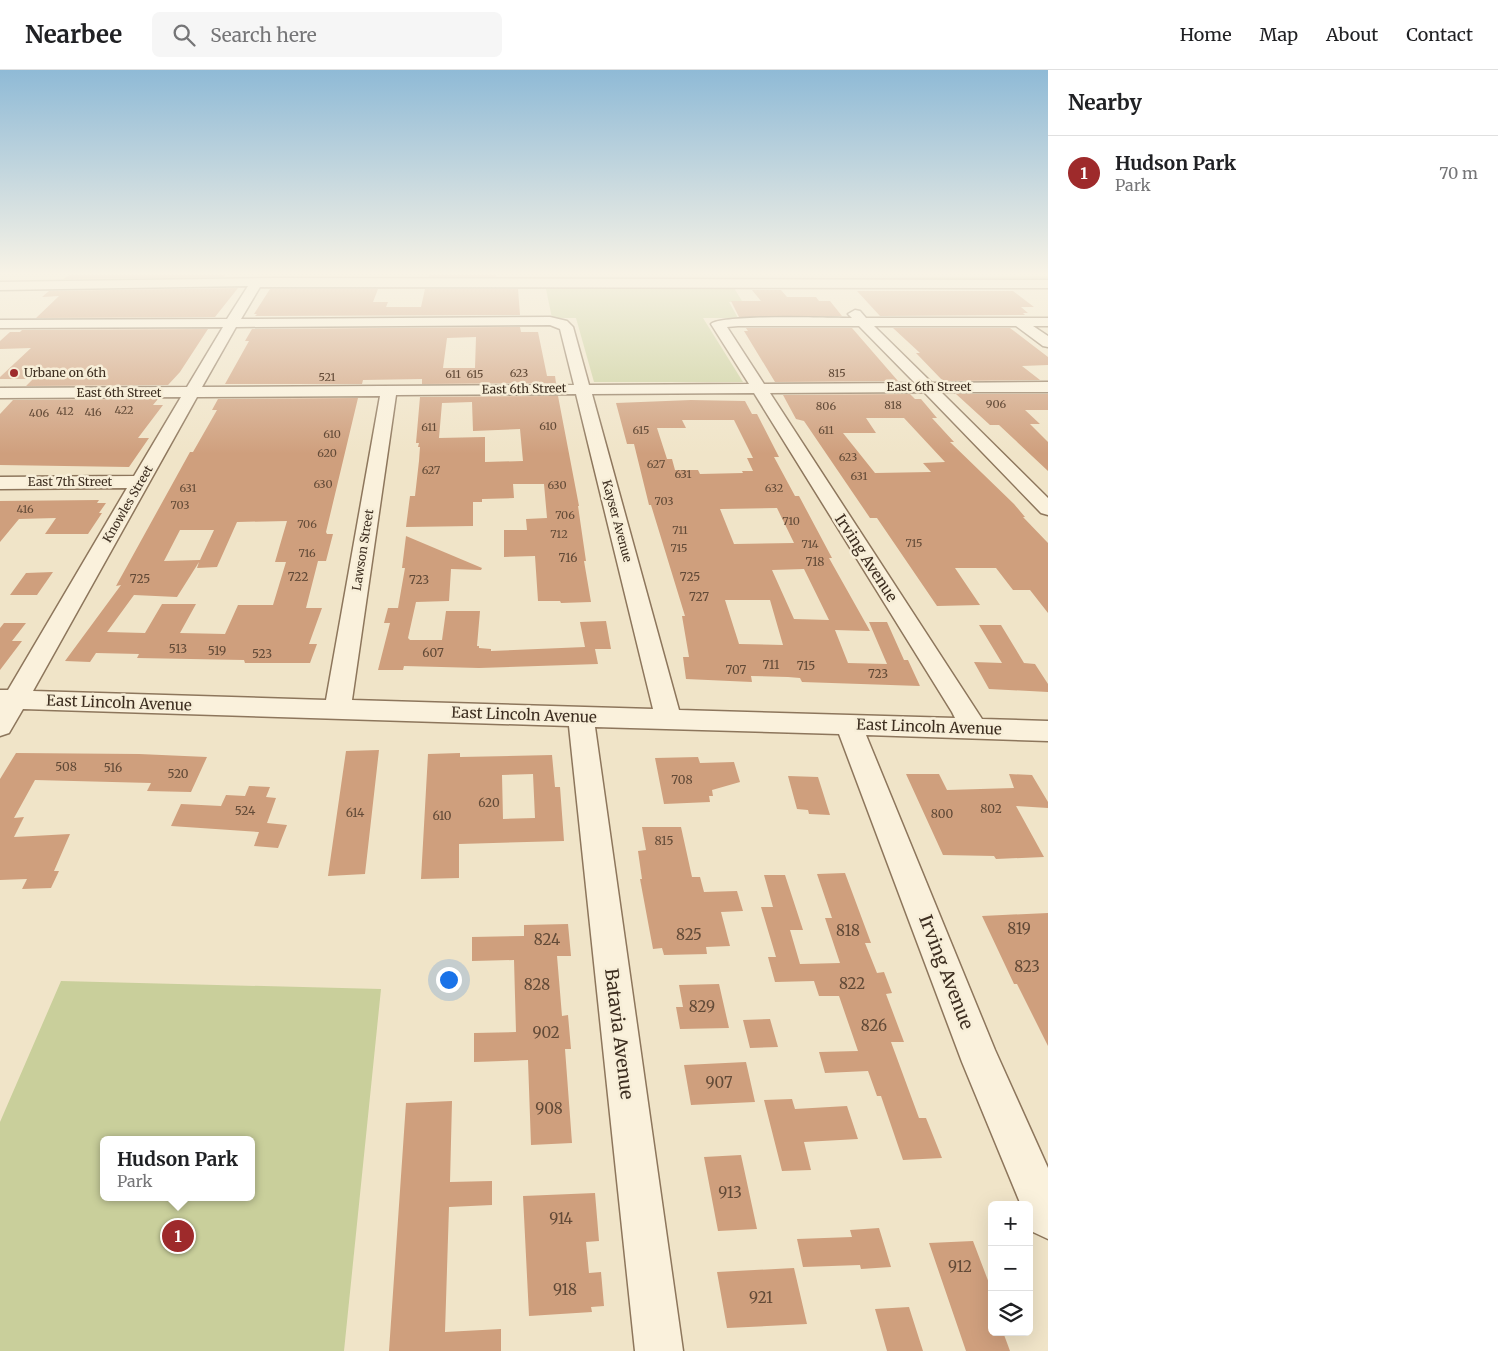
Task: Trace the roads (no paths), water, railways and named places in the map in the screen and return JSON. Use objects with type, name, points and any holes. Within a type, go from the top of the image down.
[{"type":"street","name":"Knowles Street","points":[[0,726],[8,700],[140,482],[226,335]]},
{"type":"street","name":"Kayser Avenue","points":[[568,335],[668,719]]},
{"type":"street","name":"Irving Avenue","points":[[724,335],[973,728]]},
{"type":"street","points":[[876,335],[1048,509]]},
{"type":"street","points":[[1037,335],[1048,343]]},
{"type":"street","name":"East 6th Street","points":[[0,393],[1048,387]]},
{"type":"street","name":"Lawson Street","points":[[336,709],[341,693],[389,391]]},
{"type":"street","name":"East 7th Street","points":[[0,483],[140,482]]},
{"type":"street","name":"East Lincoln Avenue","points":[[8,700],[1048,731]]},
{"type":"street","name":"Batavia Avenue","points":[[582,716],[584,753],[659,1351]]},
{"type":"street","name":"Irving Avenue","points":[[849,724],[981,1062],[1048,1217]]},
{"type":"place","name":"Urbane on 6th","points":[[14,373]]},
{"type":"place","name":"Hudson Park","points":[[178,1236]]}]
